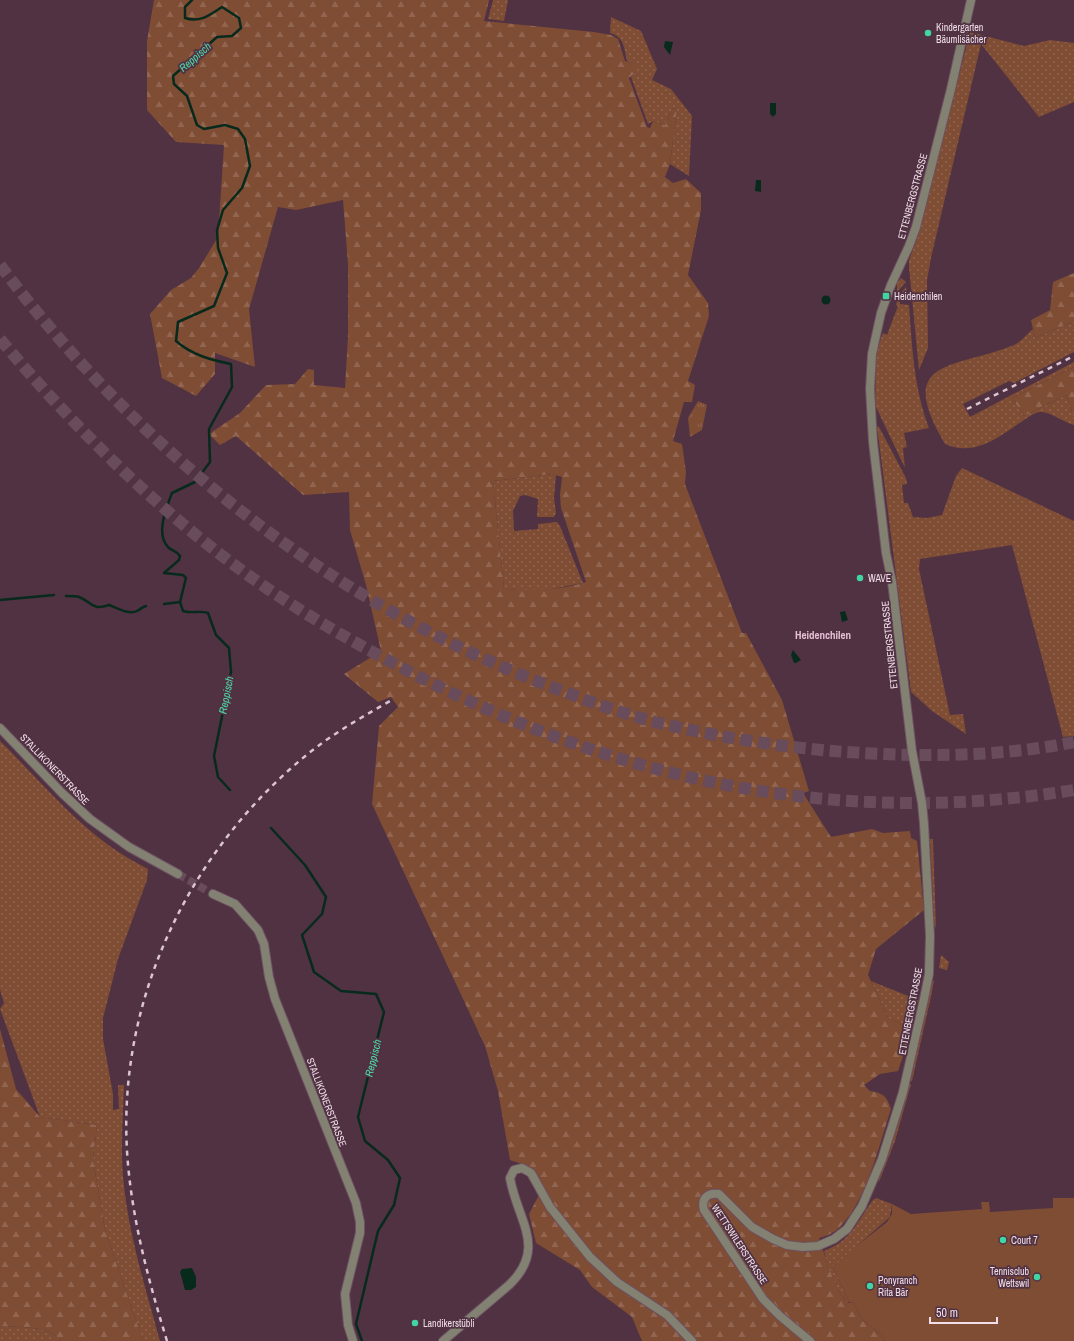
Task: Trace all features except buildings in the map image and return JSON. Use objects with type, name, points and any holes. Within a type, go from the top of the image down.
[{"type":"street","name":"ETTENBERGSTRASSE","points":[[818,1246],[838,1237],[852,1223],[875,1177],[903,1092],[929,974],[930,936],[922,803],[912,751],[892,582],[884,537],[870,417],[870,372],[872,354],[881,313],[916,227],[951,89],[971,0]]},
{"type":"street","name":"STALLIKONERSTRASSE","points":[[0,728],[62,793],[90,819],[129,847],[178,874]]},
{"type":"street","name":"STALLIKONERSTRASSE","points":[[213,894],[235,904],[258,930],[264,944],[269,977],[275,999],[356,1203],[360,1222],[360,1233],[345,1302],[348,1325],[353,1341]]},
{"type":"street","points":[[443,1341],[519,1276],[526,1264],[529,1243],[510,1178],[512,1172],[520,1168],[531,1173],[550,1207],[590,1257],[617,1282],[667,1315],[692,1341]]},
{"type":"street","name":"WETTSWILERSTRASSE","points":[[810,1341],[780,1316],[763,1299],[704,1210],[703,1200],[709,1194],[718,1194],[746,1222],[773,1239],[796,1247],[818,1246]]},
{"type":"green space","points":[[154,0],[489,0],[484,21],[594,32],[611,35],[618,39],[625,61],[633,63],[636,67],[635,73],[629,78],[647,127],[650,128],[653,121],[665,125],[673,108],[677,109],[670,164],[665,177],[673,183],[686,179],[701,193],[701,210],[688,275],[708,303],[709,316],[688,381],[695,385],[692,402],[684,402],[673,441],[682,444],[686,472],[685,484],[742,633],[746,633],[782,700],[809,791],[803,793],[831,837],[872,829],[883,833],[910,831],[911,838],[917,841],[924,910],[876,949],[868,975],[888,1018],[912,1029],[898,1071],[880,1074],[864,1085],[870,1091],[884,1096],[891,1109],[877,1155],[865,1187],[858,1202],[840,1227],[830,1234],[819,1238],[830,1272],[842,1296],[847,1303],[853,1302],[862,1319],[881,1335],[885,1341],[642,1341],[632,1317],[592,1287],[580,1270],[536,1243],[529,1214],[541,1191],[522,1164],[510,1160],[498,1091],[485,1046],[372,804],[379,726],[398,707],[391,697],[378,702],[344,674],[381,651],[366,585],[350,530],[349,492],[303,495],[236,436],[220,445],[209,434],[240,413],[266,385],[295,384],[308,369],[314,370],[314,385],[345,388],[348,336],[348,264],[343,200],[296,210],[278,207],[249,309],[255,367],[215,353],[215,374],[196,396],[162,378],[150,314],[171,290],[191,278],[218,237],[224,145],[176,142],[147,110],[147,41]],"holes":[[[552,474],[562,477],[560,495],[561,508],[586,582],[566,587],[535,590],[504,589],[493,481]]]},
{"type":"green space","points":[[493,0],[508,0],[504,21],[488,19]]},
{"type":"green space","points":[[611,17],[641,31],[657,69],[652,80],[671,89],[692,116],[689,176],[670,164],[677,109],[673,108],[665,125],[653,121],[648,124],[631,77],[635,73],[633,63],[627,61],[621,40],[610,33]]},
{"type":"green space","points":[[970,32],[1024,46],[1050,40],[1074,43],[1074,102],[1039,117],[981,44],[931,258],[927,280],[928,348],[919,370],[909,260],[918,236]]},
{"type":"green space","points":[[1074,273],[1074,321],[1035,338],[1031,320],[1050,310],[1053,282]]},
{"type":"green space","points":[[901,278],[906,282],[897,292],[897,283]]},
{"type":"green space","points":[[906,287],[908,299],[900,300],[900,304],[909,305],[917,383],[929,428],[904,433],[907,447],[903,448],[905,468],[875,405],[876,358],[879,344],[883,333],[887,335],[898,306],[896,305],[898,296]]},
{"type":"green space","points":[[1074,321],[1074,352],[1014,383],[1009,381],[963,404],[970,417],[1074,362],[1074,367],[1012,398],[1024,416],[1066,395],[1074,417],[1074,425],[1048,413],[1040,412],[1030,416],[1004,434],[985,444],[966,448],[945,444],[931,416],[926,395],[929,381],[938,371],[953,364],[1017,344],[1033,329],[1035,338]]},
{"type":"green space","points":[[1074,367],[1074,417],[1066,395],[1024,416],[1012,398]]},
{"type":"green space","points":[[698,401],[707,405],[702,430],[690,437],[688,418]]},
{"type":"green space","points":[[877,426],[879,427],[906,478],[907,484],[902,485],[904,503],[908,503],[913,517],[927,518],[942,515],[956,476],[962,468],[1074,521],[1074,736],[1063,737],[1012,545],[920,559],[919,569],[950,715],[963,714],[966,734],[932,711],[911,692]]},
{"type":"green space","points":[[552,474],[556,475],[554,498],[556,513],[554,517],[537,517],[538,499],[525,495],[520,496],[513,511],[514,531],[538,529],[538,524],[557,522],[583,583],[541,591],[504,589],[493,481]]},
{"type":"green space","points":[[0,741],[68,811],[86,827],[104,842],[148,869],[147,880],[118,959],[103,1018],[103,1039],[113,1094],[113,1110],[119,1109],[118,1085],[124,1085],[122,1161],[124,1186],[130,1225],[139,1264],[160,1341],[143,1341],[105,1230],[93,1160],[97,1125],[40,1117],[0,1009],[4,1003],[0,990]]},
{"type":"green space","points":[[930,839],[933,839],[936,928],[934,924]]},
{"type":"green space","points":[[941,955],[949,962],[947,970],[939,968]]},
{"type":"green space","points":[[934,980],[912,1081],[909,1081],[931,984]]},
{"type":"green space","points":[[871,981],[918,1000],[912,1029],[888,1018]]},
{"type":"green space","points":[[0,1029],[16,1089],[40,1117],[97,1125],[93,1160],[105,1230],[143,1341],[60,1341],[49,1332],[41,1329],[0,1326]]},
{"type":"green space","points":[[908,1083],[911,1084],[895,1141],[879,1182],[879,1177],[888,1153]]},
{"type":"green space","points":[[876,1198],[892,1204],[890,1217],[833,1267],[849,1302],[847,1303],[832,1278],[824,1251],[841,1242],[853,1230],[873,1200]]},
{"type":"green space","points":[[1053,1198],[1074,1198],[1074,1341],[885,1341],[881,1335],[862,1319],[853,1302],[849,1302],[833,1267],[849,1252],[887,1222],[892,1214],[892,1204],[911,1214],[982,1209],[981,1202],[989,1202],[990,1212],[1053,1208]]},
{"type":"green space","points":[[0,1326],[41,1329],[49,1332],[60,1341],[0,1341]]},
{"type":"shaded area","points":[[665,41],[673,42],[670,55],[664,47]]},
{"type":"shaded area","points":[[770,103],[776,103],[776,114],[773,117],[770,114]]},
{"type":"shaded area","points":[[756,180],[761,180],[761,192],[755,191]]},
{"type":"shaded area","points":[[826,295],[831,300],[826,305],[821,300]]},
{"type":"shaded area","points":[[845,611],[848,620],[842,622],[840,612]]},
{"type":"shaded area","points":[[793,650],[801,660],[796,663],[794,663],[791,655]]},
{"type":"shaded area","points":[[192,1268],[196,1277],[196,1287],[191,1290],[185,1290],[180,1272],[182,1269]]},
{"type":"waterway","name":"Reppisch","points":[[192,0],[185,7],[185,18],[195,20],[200,19],[222,7],[239,18],[241,28],[232,36],[217,37],[173,76],[174,84],[187,96],[197,125],[204,129],[225,125],[238,129],[245,139],[250,166],[242,188],[223,210],[217,230],[218,248],[227,273],[214,306],[178,322],[176,341],[182,346],[202,356],[231,364],[232,387],[209,429],[210,462],[195,482],[172,493],[163,520],[162,535],[168,547],[180,556],[179,560],[164,573],[183,575],[186,578],[180,602],[183,611],[208,613],[216,635],[229,648],[231,672],[214,756],[218,777],[230,790]]},
{"type":"waterway","points":[[0,600],[54,595]]},
{"type":"waterway","points":[[66,596],[79,597],[95,606],[103,607],[109,605],[123,611],[130,612],[137,611],[146,606]]},
{"type":"waterway","points":[[164,604],[180,602]]},
{"type":"waterway","name":"Reppisch","points":[[271,828],[305,865],[326,897],[322,914],[302,935],[314,972],[341,991],[376,994],[384,1012],[358,1117],[365,1141],[388,1160],[400,1178],[394,1205],[378,1231],[356,1324],[362,1341]]},
{"type":"tunnel","points":[[0,265],[54,333],[113,397],[176,457],[243,513],[314,564],[387,609],[464,650],[544,684],[627,714],[677,727],[766,743],[811,749],[863,753],[954,755],[1015,751],[1074,742]]},
{"type":"tunnel","points":[[0,339],[61,408],[125,473],[194,534],[268,589],[325,625],[369,650],[465,699],[548,734],[632,762],[718,783],[805,797],[893,803],[983,801],[1074,790]]},
{"type":"tunnel","points":[[178,874],[213,894]]},
{"type":"railway","points":[[967,409],[1074,356]]},
{"type":"railway","points":[[167,1341],[141,1247],[132,1199],[127,1151],[127,1094],[135,1038],[149,983],[170,931],[197,881],[229,834],[267,791],[309,753],[338,732],[390,701]]},
{"type":"place","name":"Kindergarten Bäumlisächer","points":[[928,33]]},
{"type":"place","name":"Heidenchilen","points":[[886,296]]},
{"type":"place","name":"WAVE","points":[[860,578]]},
{"type":"place","name":"Court 7","points":[[1003,1240]]},
{"type":"place","name":"Tennisclub Wettswil","points":[[1037,1277]]},
{"type":"place","name":"Ponyranch Rita Bär","points":[[870,1286]]},
{"type":"place","name":"Landikerstübli","points":[[415,1323]]},
{"type":"district","name":"Heidenchilen","points":[[823,635]]}]
